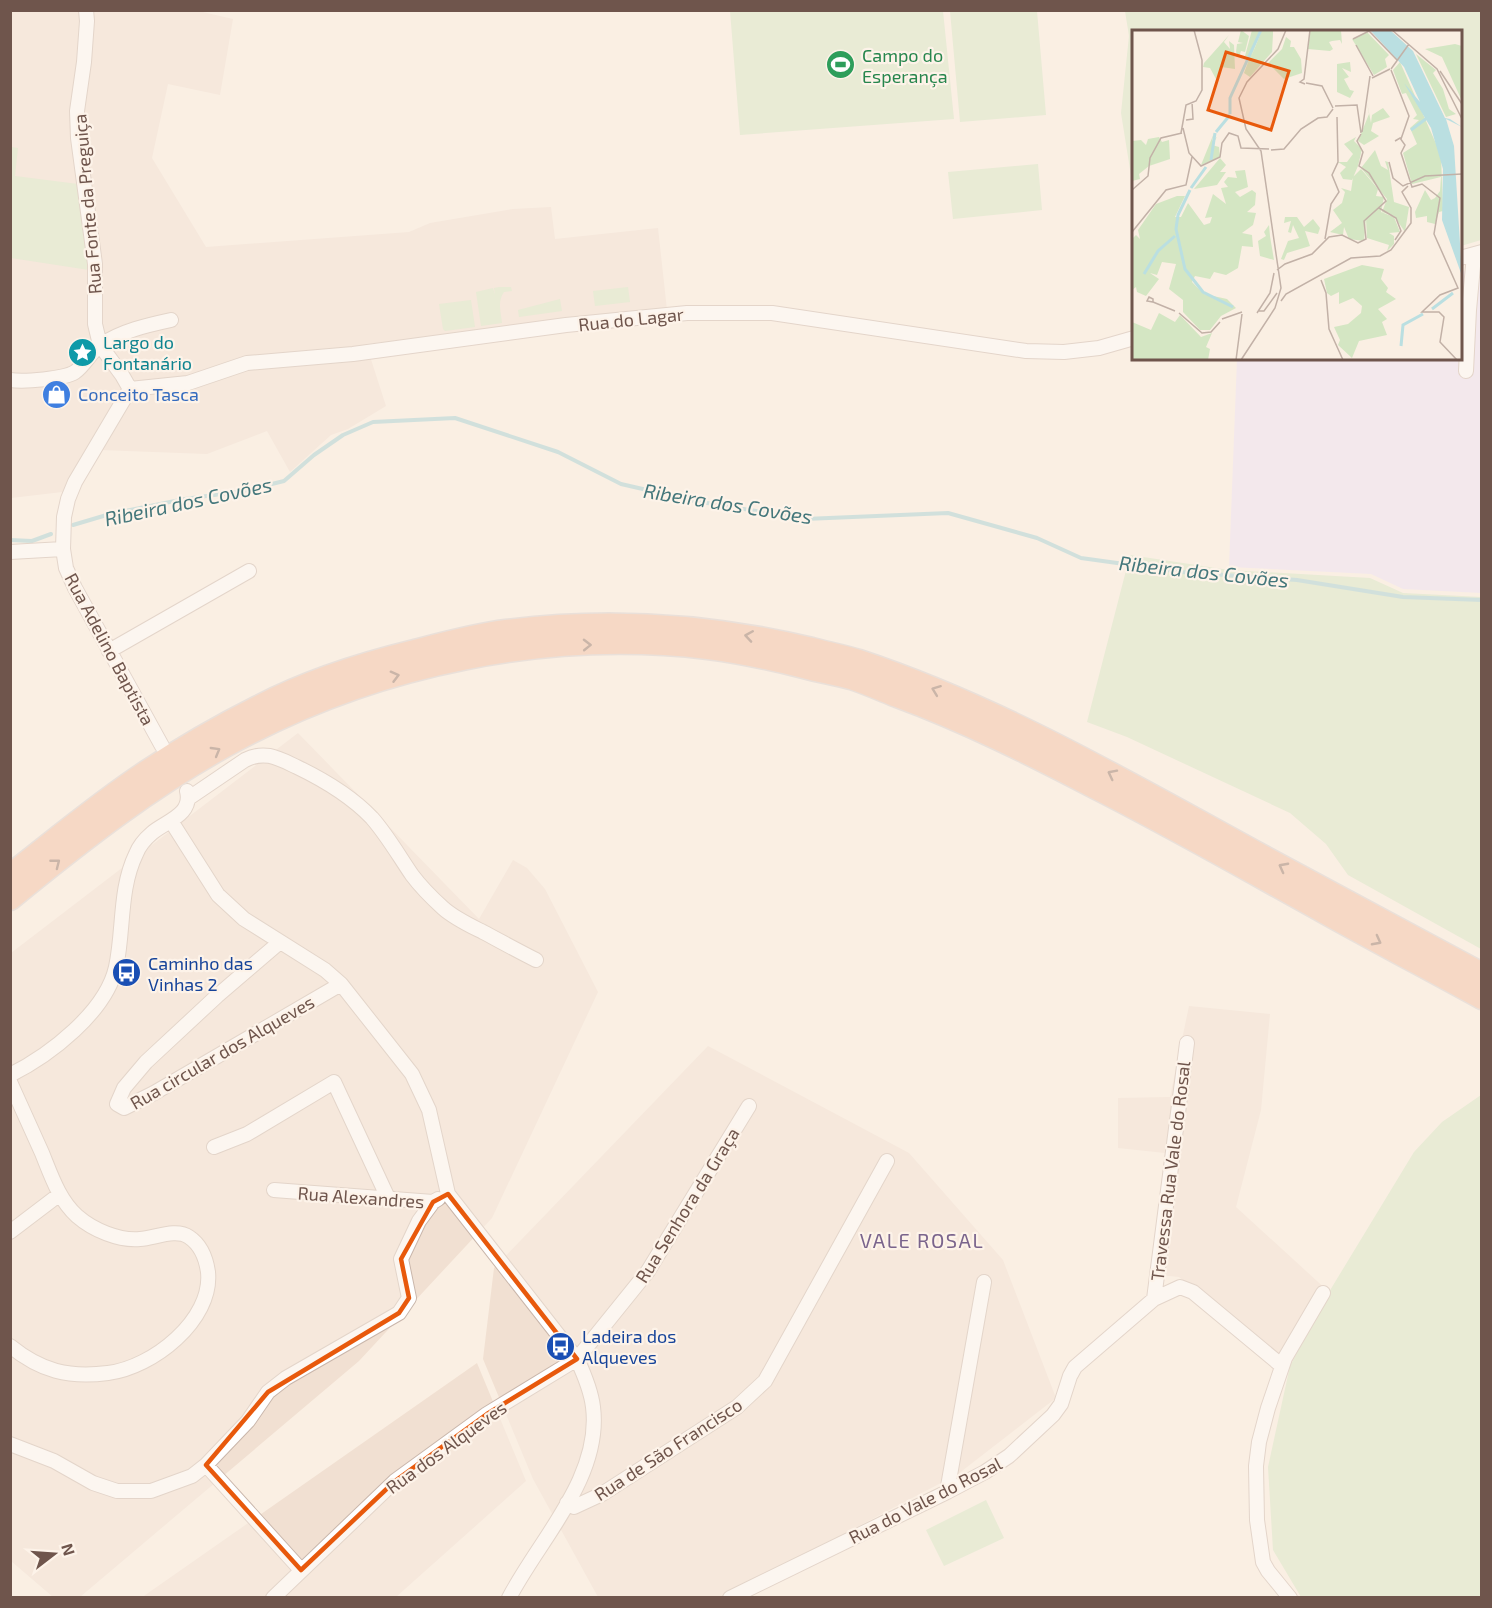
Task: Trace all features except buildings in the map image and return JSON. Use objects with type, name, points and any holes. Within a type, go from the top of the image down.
[{"type":"highway","points":[[10,875],[112,796],[208,733],[309,684],[356,667],[440,644],[504,631],[579,625],[645,625],[707,629],[776,640],[855,660],[940,691],[1014,724],[1168,803],[1482,998]]},
{"type":"highway","points":[[10,899],[125,810],[196,763],[234,741],[323,699],[366,684],[442,663],[508,651],[580,644],[647,644],[708,648],[772,660],[851,679],[928,707],[1011,744],[1152,817],[1330,904],[1482,974]]},
{"type":"street","name":"Rua Fonte da Preguiça","points":[[86,10],[78,138],[95,264],[95,324],[100,345],[130,389]]},
{"type":"street","points":[[1466,371],[1472,255]]},
{"type":"street","name":"Rua do Lagar","points":[[130,389],[188,383],[247,363],[353,354],[566,325],[687,313],[772,312],[1026,351],[1064,352],[1100,348],[1132,339]]},
{"type":"street","points":[[10,380],[20,382],[48,379],[74,372],[100,345],[122,334],[171,320]]},
{"type":"street","name":"Rua Adelino Baptista","points":[[130,389],[75,482],[64,518],[63,549],[66,568],[75,588],[162,746]]},
{"type":"street","points":[[10,552],[63,549]]},
{"type":"street","points":[[109,651],[249,571]]},
{"type":"street","points":[[10,1075],[34,1061],[79,1027],[105,995],[116,968],[129,870],[143,843],[152,833],[184,810],[188,794],[245,760],[262,754],[310,773],[348,797],[378,826],[414,877],[446,911],[536,960]]},
{"type":"street","points":[[171,820],[218,895],[244,919],[325,970],[341,984],[412,1074],[429,1110],[448,1194],[577,1359],[584,1374],[593,1406],[594,1424],[582,1475],[509,1598]]},
{"type":"street","name":"Rua circular dos Alqueves","points":[[279,942],[216,996],[146,1062],[124,1088],[117,1104],[124,1108],[154,1093],[341,984]]},
{"type":"street","name":"Travessa Rua Vale do Rosal","points":[[1154,1299],[1186,1043]]},
{"type":"street","points":[[10,1082],[60,1194],[76,1215],[94,1228],[119,1237],[138,1240],[173,1233],[187,1235],[198,1245],[206,1260],[209,1281],[205,1300],[193,1320],[166,1348],[136,1365],[86,1376],[63,1373],[38,1365],[10,1346]]},
{"type":"street","points":[[214,1147],[247,1134],[334,1082],[388,1198]]},
{"type":"street","name":"Rua Senhora da Graça","points":[[577,1359],[648,1271],[749,1106]]},
{"type":"street","name":"Rua de São Francisco","points":[[567,1503],[574,1507],[602,1494],[737,1407],[765,1381],[887,1161]]},
{"type":"street","name":"Rua Alexandres","points":[[274,1191],[433,1202],[448,1194]]},
{"type":"street","points":[[10,1232],[60,1194]]},
{"type":"street","points":[[10,1444],[54,1461],[93,1483],[117,1491],[151,1491],[192,1476],[206,1465],[248,1421],[268,1392],[286,1378],[399,1313],[409,1298],[401,1258],[419,1221],[433,1202]]},
{"type":"street","points":[[947,1492],[984,1282]]},
{"type":"street","name":"Rua do Vale do Rosal","points":[[730,1598],[947,1492],[1009,1456],[1053,1415],[1061,1404],[1075,1367],[1154,1299],[1180,1287],[1193,1292],[1282,1366]]},
{"type":"street","points":[[1290,1598],[1263,1562],[1257,1520],[1256,1466],[1259,1442],[1268,1408],[1285,1358],[1323,1293]]},
{"type":"street","name":"Rua dos Alqueves","points":[[273,1598],[395,1481],[488,1414],[577,1359]]},
{"type":"street","points":[[206,1465],[301,1570]]},
{"type":"highlighted area","points":[[448,1194],[577,1359],[487,1414],[395,1481],[301,1570],[206,1465],[268,1392],[399,1313],[409,1298],[401,1259],[433,1202]]},
{"type":"shaded area","points":[[194,10],[233,19],[220,95],[168,84],[152,158],[206,247],[409,232],[430,223],[513,209],[551,207],[555,239],[658,228],[667,310],[366,344],[386,406],[348,429],[331,435],[290,472],[267,431],[207,454],[100,450],[79,490],[11,498],[10,11]]},
{"type":"shaded area","points":[[1481,267],[1481,593],[1403,589],[1371,574],[1229,567],[1237,360],[1462,360],[1462,272]]},
{"type":"shaded area","points":[[298,733],[479,919],[513,860],[527,868],[545,889],[598,992],[492,1218],[359,1361],[80,1597],[53,1597],[11,1561],[11,953]]},
{"type":"shaded area","points":[[1189,1006],[1270,1014],[1261,1110],[1236,1207],[1329,1292],[1290,1366],[1179,1277],[1150,1274],[1165,1153],[1118,1148],[1118,1098],[1170,1097]]},
{"type":"shaded area","points":[[708,1046],[909,1153],[1003,1260],[1056,1398],[958,1474],[723,1597],[598,1597],[533,1479],[483,1359],[494,1268]]},
{"type":"shaded area","points":[[477,1363],[526,1481],[396,1597],[141,1598]]},
{"type":"green space","name":"Campo do Esperança","points":[[730,11],[943,11],[954,119],[740,135]]},
{"type":"green space","points":[[950,11],[1037,11],[1046,115],[960,122]]},
{"type":"green space","points":[[1125,11],[1481,11],[1481,240],[1462,246],[1462,30],[1132,30],[1132,182],[1121,113],[1129,36]]},
{"type":"green space","points":[[11,147],[18,148],[15,176],[78,184],[89,270],[11,258]]},
{"type":"green space","points":[[1038,164],[1042,210],[953,219],[948,172]]},
{"type":"green space","points":[[511,287],[512,291],[504,292],[501,300],[502,323],[481,326],[476,292],[493,288],[495,295],[494,288]]},
{"type":"green space","points":[[628,287],[630,302],[595,306],[593,291]]},
{"type":"green space","points":[[560,299],[562,311],[519,317],[518,310]]},
{"type":"green space","points":[[471,300],[475,327],[445,331],[439,304]]},
{"type":"green space","points":[[1130,555],[1229,570],[1370,578],[1403,593],[1481,597],[1481,949],[1348,875],[1326,844],[1290,813],[1127,737],[1087,722]]},
{"type":"green space","points":[[1481,1095],[1481,1597],[1301,1597],[1273,1550],[1268,1467],[1290,1366],[1329,1292],[1414,1152],[1442,1122]]},
{"type":"green space","points":[[986,1500],[1004,1538],[944,1566],[926,1530]]},
{"type":"waterway","name":"Ribeira dos Covões","points":[[73,525],[110,514],[185,499],[243,491],[284,481],[314,455],[343,435],[373,422],[455,418],[558,452],[621,484],[695,501],[805,519],[948,513],[1037,538],[1081,558],[1182,572],[1297,580],[1403,597],[1482,600]]},
{"type":"waterway","name":"Ribeira dos Covões","points":[[10,540],[32,541],[51,534]]},
{"type":"place","name":"Campo do Esperança","points":[[841,65]]},
{"type":"place","name":"Largo do Fontanário","points":[[82,352]]},
{"type":"place","name":"Conceito Tasca","points":[[57,394]]},
{"type":"place","name":"Caminho das Vinhas 2","points":[[127,973]]},
{"type":"place","name":"Ladeira dos Alqueves","points":[[561,1346]]},
{"type":"district","name":"VALE ROSAL","points":[[922,1240]]}]
